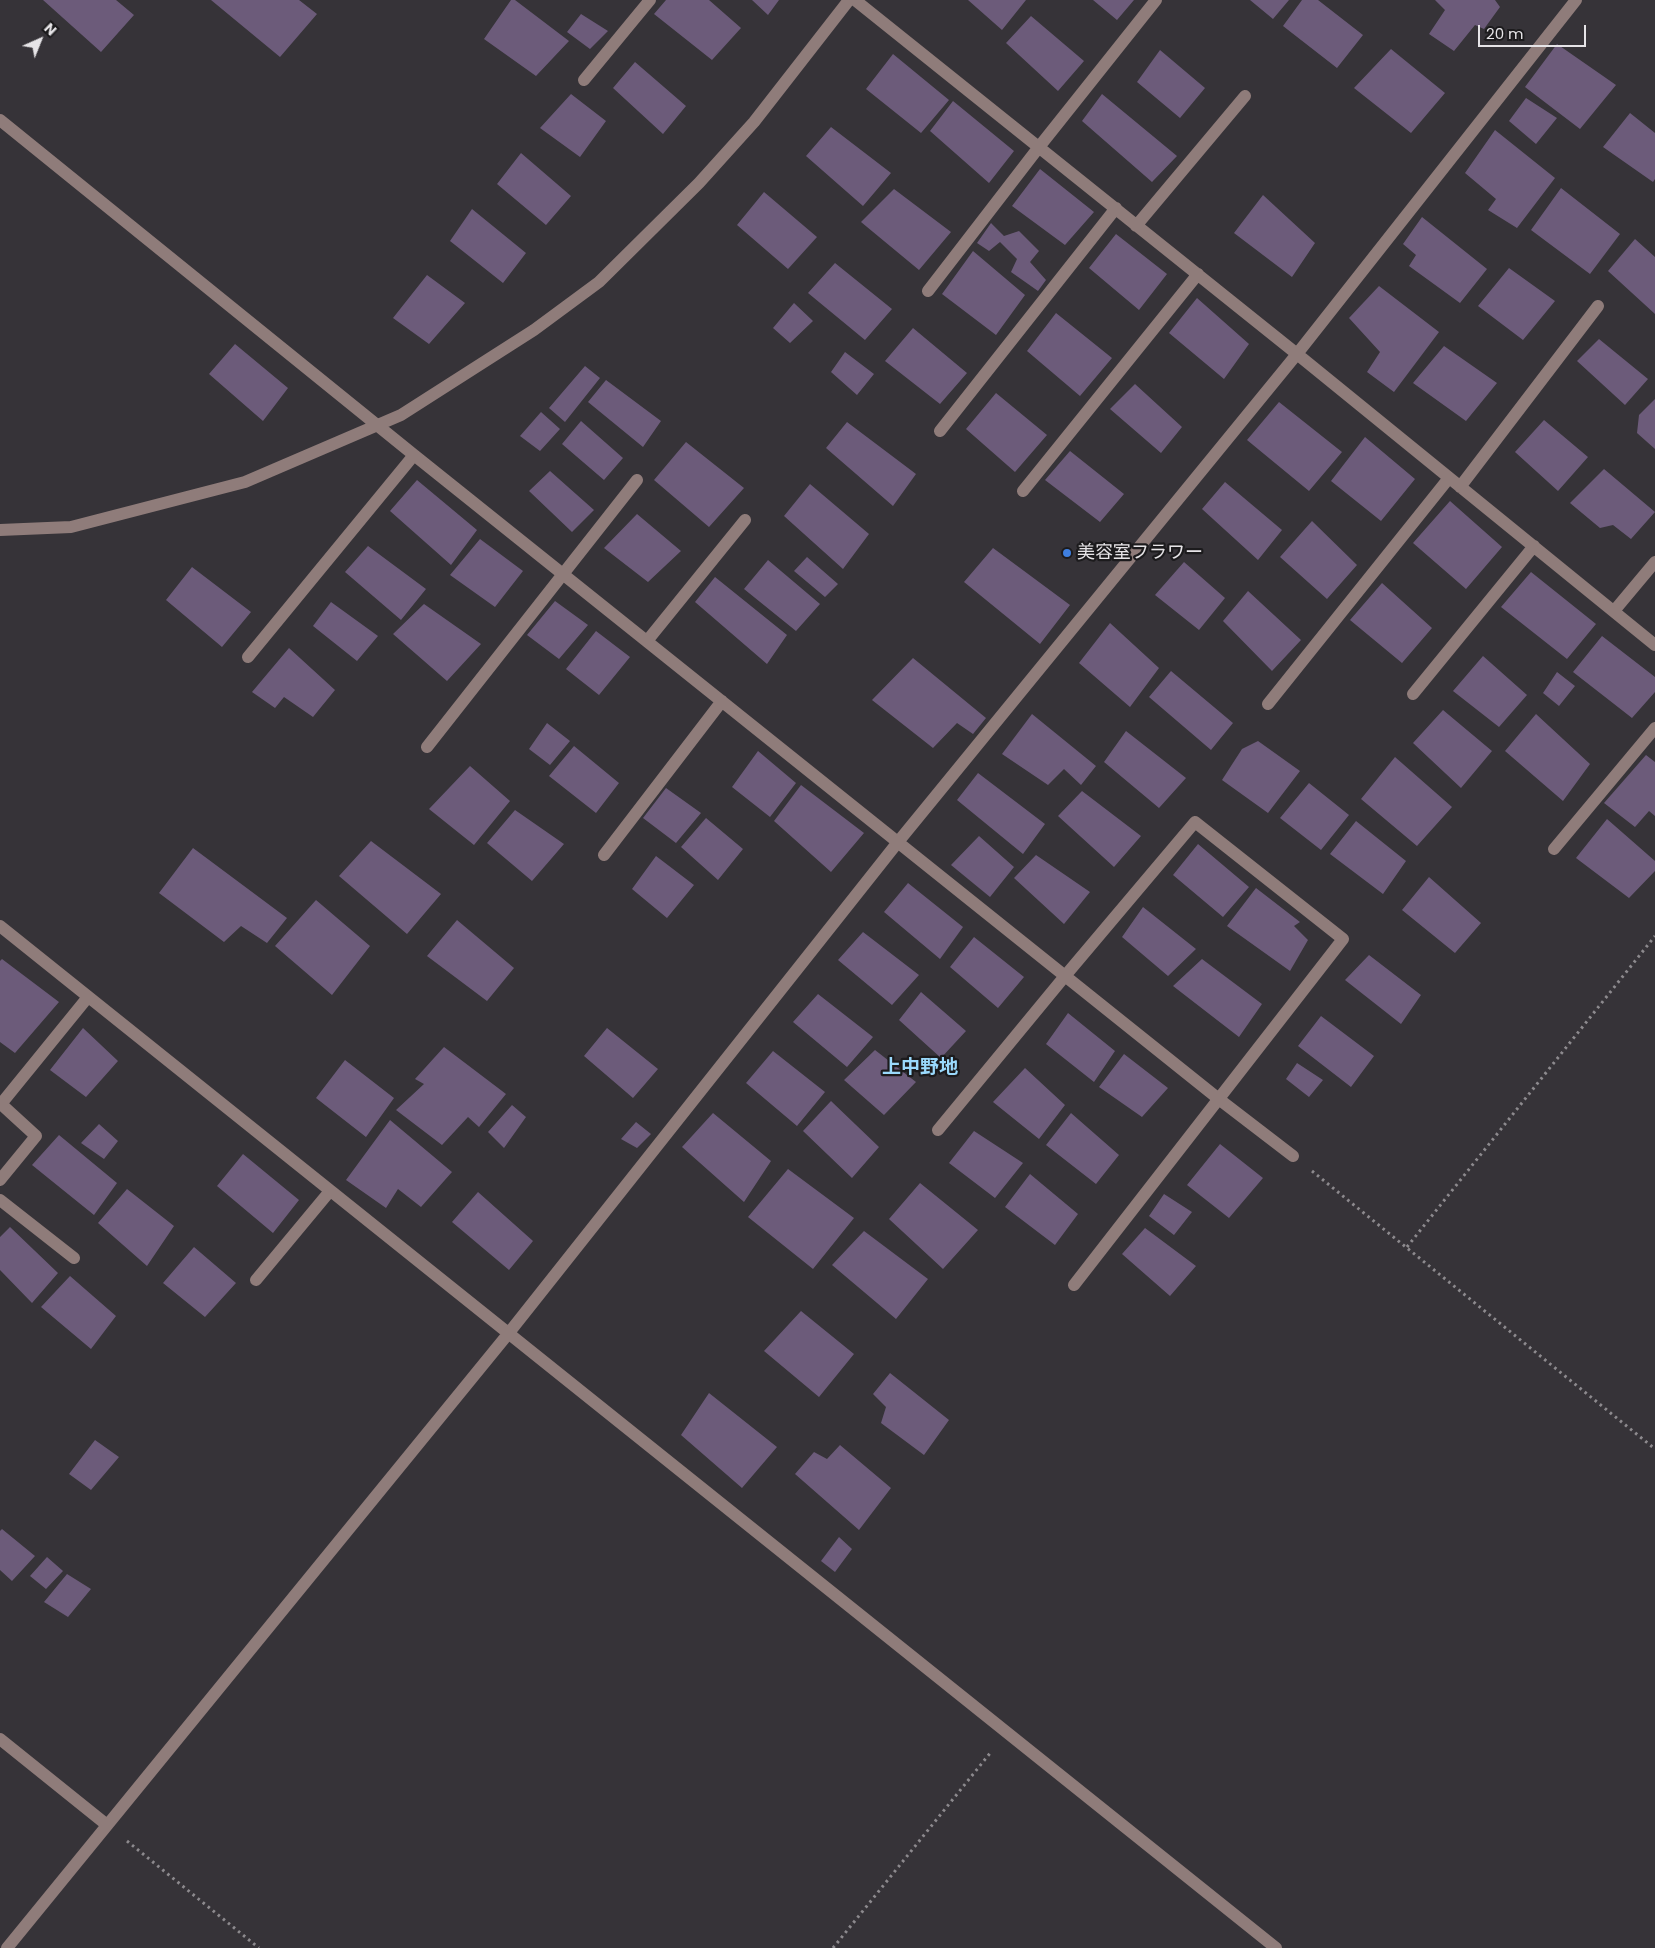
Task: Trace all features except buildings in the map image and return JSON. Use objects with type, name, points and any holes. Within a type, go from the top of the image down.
[{"type":"street","points":[[584,80],[650,0]]},
{"type":"street","points":[[0,530],[71,527],[245,482],[401,415],[534,330],[599,282],[699,183],[754,122],[849,0]]},
{"type":"street","points":[[855,0],[1198,274],[1655,644]]},
{"type":"street","points":[[928,291],[1156,0]]},
{"type":"street","points":[[7,1948],[508,1334],[898,842],[1296,354],[1576,0]]},
{"type":"street","points":[[1136,226],[1245,96]]},
{"type":"street","points":[[0,120],[414,456],[1220,1100],[1293,1156]]},
{"type":"street","points":[[940,431],[1116,208]]},
{"type":"street","points":[[1023,491],[1198,274]]},
{"type":"street","points":[[1460,487],[1598,306]]},
{"type":"street","points":[[248,657],[414,456]]},
{"type":"street","points":[[1268,704],[1449,478]]},
{"type":"street","points":[[426,747],[637,480]]},
{"type":"street","points":[[647,641],[745,520]]},
{"type":"street","points":[[1413,694],[1534,546]]},
{"type":"street","points":[[1614,611],[1655,562]]},
{"type":"street","points":[[604,855],[722,701]]},
{"type":"street","points":[[1554,849],[1655,728]]},
{"type":"street","points":[[938,1130],[1195,822],[1343,939],[1220,1100],[1074,1285]]},
{"type":"street","points":[[0,926],[1276,1948]]},
{"type":"street","points":[[0,1180],[36,1136],[1,1104],[88,997]]},
{"type":"street","points":[[256,1280],[330,1191]]},
{"type":"street","points":[[0,1200],[74,1258]]},
{"type":"street","points":[[0,1738],[107,1825]]},
{"type":"path","points":[[1407,1247],[1655,936]]},
{"type":"path","points":[[1293,1156],[1655,1450]]},
{"type":"path","points":[[833,1948],[1007,1733]]},
{"type":"path","points":[[107,1825],[259,1948]]},
{"type":"place","name":"美容室フラワー","points":[[1067,553]]},
{"type":"district","name":"上中野地","points":[[920,1068]]}]
